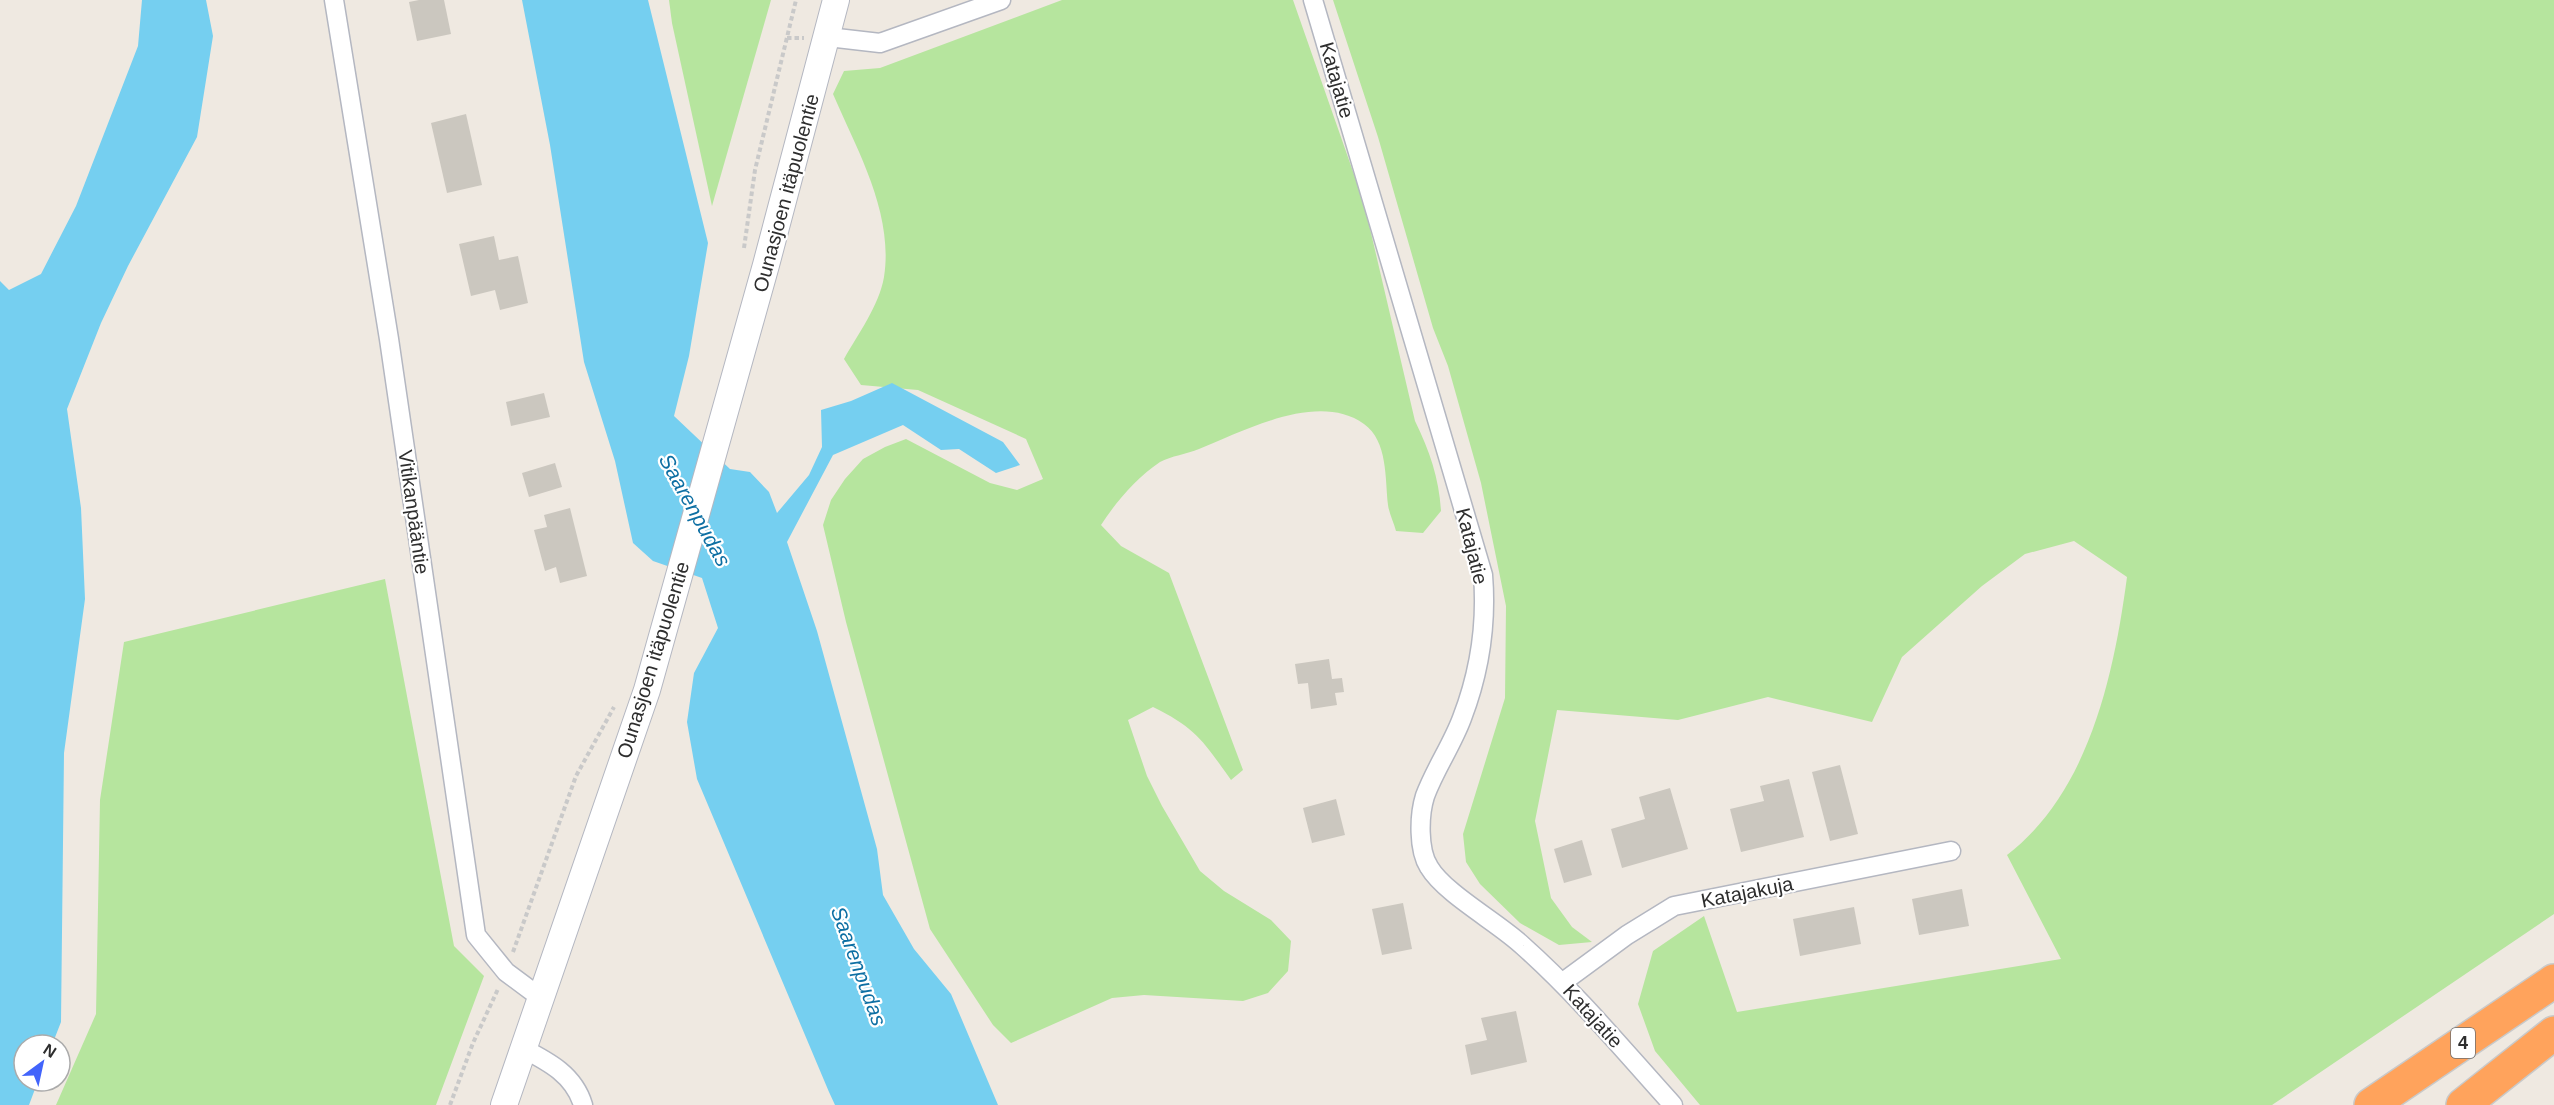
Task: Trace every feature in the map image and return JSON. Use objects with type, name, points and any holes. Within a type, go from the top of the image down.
[{"type":"highway","name":"4","points":[[2372,1105],[2554,981]]},
{"type":"highway","name":"4","points":[[2463,1105],[2554,1033]]},
{"type":"main road","name":"Ounasjoen itäpuolentie","points":[[504,1105],[647,690],[754,262],[828,37],[836,0]]},
{"type":"street","name":"Vitikanpääntie","points":[[334,0],[390,351],[476,935],[506,972],[541,998]]},
{"type":"street","points":[[828,37],[880,43],[1001,0]]},
{"type":"street","name":"Katajatie","points":[[1313,0],[1483,575],[1486,614],[1480,661],[1463,717],[1425,798],[1421,838],[1428,867],[1454,893],[1521,943],[1563,982],[1673,1105]]},
{"type":"street","name":"Katajakuja","points":[[1563,982],[1628,935],[1674,906],[1951,851]]},
{"type":"street","points":[[524,1049],[559,1068],[581,1097],[583,1105]]},
{"type":"path","points":[[754,262],[754,170],[796,0]]},
{"type":"path","points":[[450,1105],[473,1043],[506,972],[576,776],[616,704]]},
{"type":"green space","points":[[669,0],[771,0],[712,206],[672,23]]},
{"type":"green space","points":[[1062,0],[1293,0],[1364,203],[1415,421],[1436,476],[1441,511],[1423,533],[1396,531],[1389,508],[1384,461],[1372,431],[1346,415],[1325,411],[1281,417],[1194,451],[1164,460],[1143,475],[1120,499],[1101,525],[1121,546],[1169,573],[1243,770],[1231,780],[1198,737],[1180,722],[1153,707],[1128,720],[1147,776],[1200,871],[1224,891],[1271,920],[1291,941],[1288,971],[1268,993],[1243,1001],[1144,995],[1112,998],[1011,1043],[993,1025],[930,929],[846,622],[823,525],[831,500],[845,479],[863,459],[906,439],[990,483],[1017,490],[1043,479],[1026,439],[918,390],[861,385],[844,359],[878,299],[884,277],[886,253],[884,229],[871,182],[833,94],[844,71],[880,68]]},
{"type":"green space","points":[[1333,0],[2554,0],[2554,914],[2272,1105],[1700,1105],[1655,1051],[1638,1004],[1653,951],[1704,916],[1737,1012],[2061,959],[2007,855],[2035,829],[2059,799],[2078,765],[2105,691],[2127,577],[2074,541],[2025,554],[1982,586],[1902,657],[1872,722],[1768,697],[1678,720],[1557,710],[1535,821],[1551,898],[1572,927],[1592,942],[1559,945],[1520,923],[1480,884],[1466,862],[1463,834],[1505,698],[1506,606],[1481,483],[1448,366],[1433,328],[1378,137]]},
{"type":"green space","points":[[385,579],[454,946],[484,976],[436,1105],[56,1105],[61,1093],[72,1093],[72,1069],[96,1014],[100,800],[124,642]]},
{"type":"water","points":[[142,0],[206,0],[213,36],[197,137],[128,266],[101,323],[67,409],[81,508],[85,599],[64,753],[61,1022],[57,1033],[12,1033],[12,1093],[34,1093],[29,1105],[0,1105],[0,281],[9,290],[41,274],[76,206],[138,46]]},
{"type":"water","name":"Saarenpudas","points":[[522,0],[648,0],[708,243],[689,356],[674,416],[730,469],[750,472],[769,492],[777,513],[809,475],[822,447],[821,410],[851,401],[892,383],[1003,442],[1020,465],[996,473],[959,449],[941,450],[903,425],[833,455],[787,542],[817,631],[877,849],[883,895],[914,949],[951,994],[998,1105],[835,1105],[829,1092],[697,779],[687,722],[694,673],[718,628],[702,578],[653,561],[633,543],[615,461],[584,362],[550,145]]},
{"type":"building","points":[[444,0],[451,34],[417,41],[409,2]]},
{"type":"building","points":[[466,114],[482,185],[447,193],[431,123]]},
{"type":"building","points":[[494,236],[499,260],[518,256],[528,303],[500,310],[495,290],[471,296],[459,244]]},
{"type":"building","points":[[544,393],[550,417],[511,426],[506,402]]},
{"type":"building","points":[[555,463],[562,487],[529,497],[522,473]]},
{"type":"building","points":[[570,508],[587,576],[560,583],[556,567],[545,571],[534,530],[547,527],[544,515]]},
{"type":"building","points":[[1329,659],[1332,679],[1342,678],[1344,692],[1335,693],[1337,705],[1311,709],[1308,683],[1298,684],[1295,664]]},
{"type":"building","points":[[1840,765],[1858,834],[1830,841],[1812,772]]},
{"type":"building","points":[[1789,779],[1804,837],[1741,852],[1730,809],[1764,801],[1760,786]]},
{"type":"building","points":[[1670,788],[1688,849],[1622,868],[1611,829],[1645,819],[1639,797]]},
{"type":"building","points":[[1336,799],[1345,835],[1312,843],[1303,808]]},
{"type":"building","points":[[1582,840],[1592,875],[1564,883],[1554,849]]},
{"type":"building","points":[[1962,889],[1969,926],[1919,935],[1912,899]]},
{"type":"building","points":[[1403,903],[1412,949],[1382,955],[1372,909]]},
{"type":"building","points":[[1854,907],[1861,944],[1800,956],[1793,919]]},
{"type":"building","points":[[1516,1011],[1527,1062],[1471,1075],[1465,1045],[1487,1040],[1481,1018]]}]
